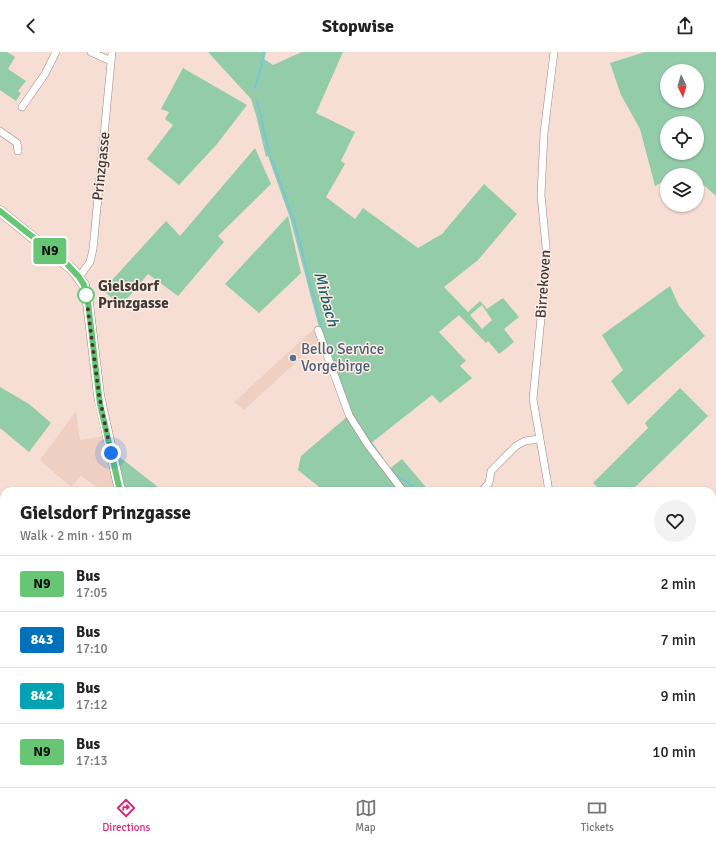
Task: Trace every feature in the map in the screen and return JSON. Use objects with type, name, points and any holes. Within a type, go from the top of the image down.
[{"type":"street","points":[[22,107],[45,74],[56,52]]},
{"type":"street","points":[[91,52],[111,62]]},
{"type":"street","name":"Prinzgasse","points":[[79,277],[90,262],[93,249],[112,52]]},
{"type":"street","name":"Birrekoven","points":[[548,487],[539,439],[533,391],[548,257],[542,214],[541,176],[545,120],[554,52]]},
{"type":"street","points":[[0,132],[17,143],[18,151]]},
{"type":"street","points":[[0,211],[66,263],[79,277],[87,295],[101,407],[119,487]]},
{"type":"street","points":[[318,330],[349,415],[368,445],[400,487]]},
{"type":"street","points":[[486,487],[489,483],[491,471],[516,446],[525,441],[539,439]]},
{"type":"shaded area","points":[[316,327],[320,340],[244,410],[234,402]]},
{"type":"shaded area","points":[[76,411],[80,440],[104,436],[116,487],[97,487],[81,476],[71,487],[40,460]]},
{"type":"green space","points":[[0,52],[7,52],[15,57],[8,69],[26,81],[18,91],[21,93],[16,101],[0,90]]},
{"type":"green space","points":[[208,52],[265,52],[264,59],[273,65],[302,52],[343,52],[316,113],[355,132],[341,161],[345,164],[326,197],[355,219],[363,208],[418,248],[442,234],[484,184],[517,214],[478,260],[444,287],[468,312],[480,301],[487,309],[503,298],[519,317],[504,329],[514,342],[499,354],[488,341],[486,343],[459,315],[439,332],[466,361],[460,366],[472,378],[440,403],[432,395],[370,444],[351,416],[320,331],[290,218],[268,156],[266,157],[251,99]],"holes":[[[482,305],[492,320],[482,329],[470,315]]]},
{"type":"green space","points":[[645,52],[716,52],[716,196],[704,186],[704,168],[660,168],[660,183],[655,186],[640,129],[621,95],[610,63]]},
{"type":"green space","points":[[183,68],[247,105],[217,144],[179,185],[147,159],[173,125],[165,119],[169,112],[161,109]]},
{"type":"green space","points":[[255,148],[271,184],[218,236],[224,242],[178,296],[148,274],[121,306],[103,290],[166,221],[180,236]]},
{"type":"green space","points":[[288,216],[301,273],[259,313],[225,284]]},
{"type":"green space","points":[[670,286],[679,306],[705,336],[628,405],[611,381],[623,370],[602,335]]},
{"type":"green space","points":[[0,387],[29,404],[51,423],[29,452],[0,428]]},
{"type":"green space","points":[[680,388],[708,416],[635,487],[597,487],[593,483],[648,428],[645,423]]},
{"type":"green space","points":[[348,416],[398,487],[319,487],[298,470],[301,456]]},
{"type":"green space","points":[[117,455],[158,487],[125,487]]},
{"type":"green space","points":[[402,459],[426,487],[401,487],[388,470]]},
{"type":"waterway","name":"Mirbach","points":[[255,88],[265,52]]},
{"type":"waterway","name":"Mirbach","points":[[257,100],[269,152]]},
{"type":"waterway","name":"Mirbach","points":[[271,157],[295,224],[323,334],[330,353]]},
{"type":"waterway","name":"Mirbach","points":[[360,427],[382,458]]},
{"type":"waterway","name":"Mirbach","points":[[394,474],[415,487]]},
{"type":"bus line","name":"N9","points":[[0,211],[66,263],[84,285],[88,302],[100,404],[119,487]]},
{"type":"place","name":"Gielsdorf Prinzgasse","points":[[86,295]]},
{"type":"place","name":"Bello Service Vorgebirge","points":[[293,358]]},
{"type":"route","points":[[86,295],[96,380],[111,453]]}]
